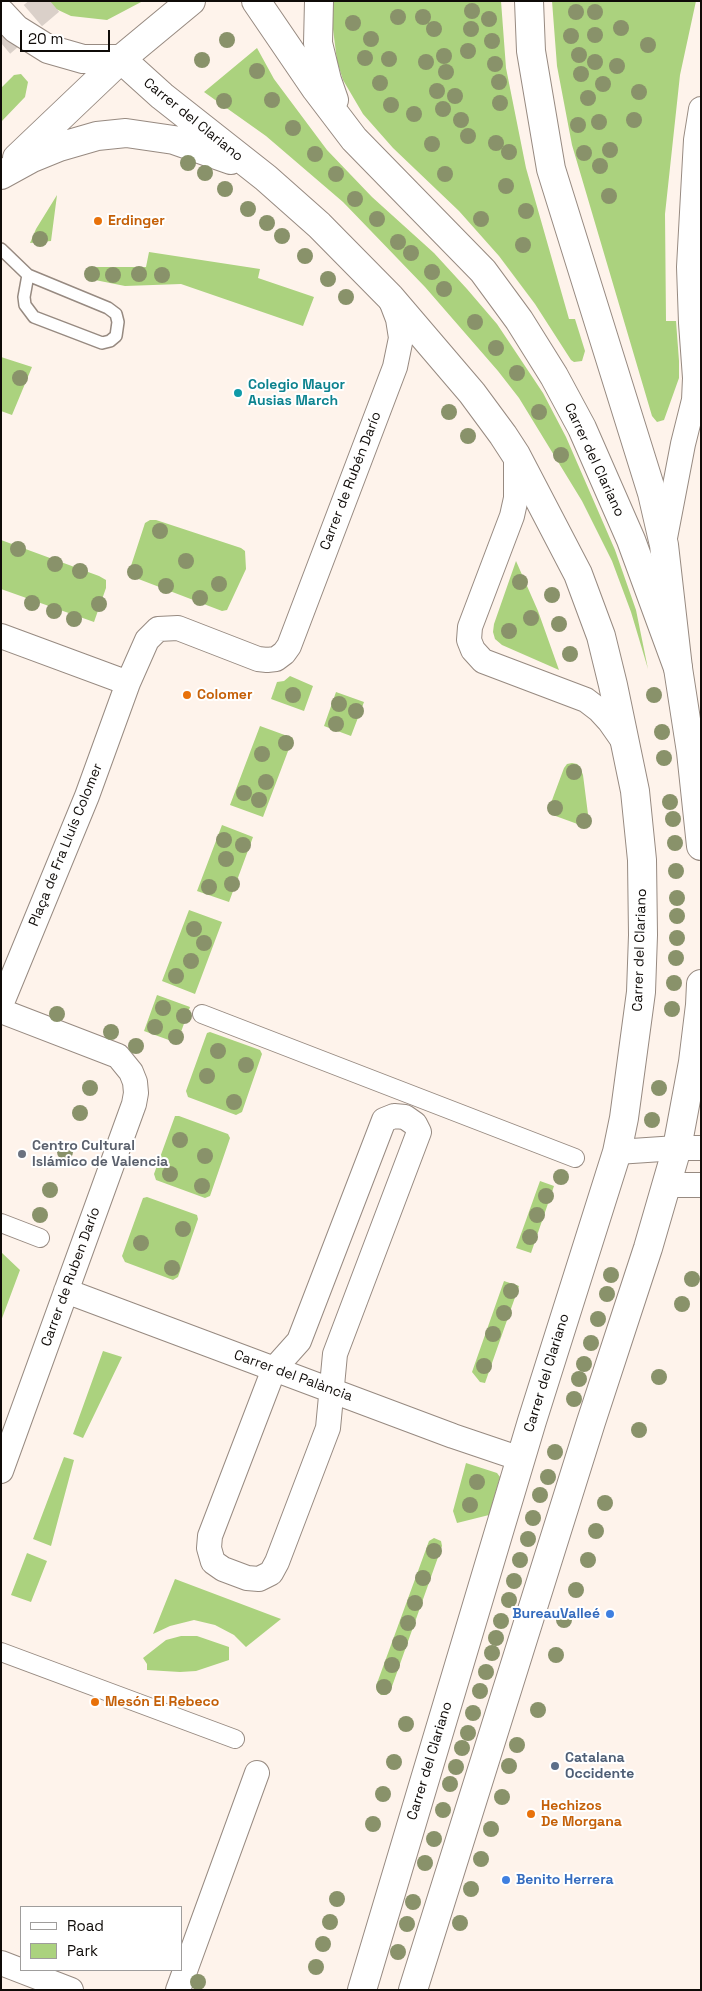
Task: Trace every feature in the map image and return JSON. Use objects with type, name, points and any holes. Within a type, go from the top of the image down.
[{"type":"main road","points":[[1,174],[121,60],[191,1]]},
{"type":"main road","name":"Carrer del Clariano","points":[[256,1],[316,89],[354,139],[483,271],[520,320],[554,376],[582,428],[631,540],[678,668],[691,752],[701,846]]},
{"type":"main road","name":"Carrer del Clariano","points":[[319,1],[318,43],[327,80],[336,105],[354,139]]},
{"type":"main road","points":[[529,1],[531,52],[551,169],[652,493],[664,545],[678,668]]},
{"type":"main road","points":[[1,13],[16,30],[48,50],[83,60],[121,60]]},
{"type":"main road","name":"Carrer del Clariano","points":[[121,60],[162,96],[266,178],[318,225],[390,297],[472,393],[516,455],[578,574],[601,636],[613,684],[634,791],[642,860],[643,935],[641,992],[624,1118],[617,1152],[521,1459],[362,1990]]},
{"type":"main road","name":"Carrer del Clariano","points":[[1,174],[59,147],[97,136],[126,133],[174,140],[236,162],[266,178]]},
{"type":"main road","points":[[413,1990],[667,1185],[689,1148],[693,1062],[701,984]]},
{"type":"street","points":[[664,545],[683,444],[694,400],[695,378],[689,267],[695,150],[701,109]]},
{"type":"street","name":"Carrer de Rubén Darío","points":[[276,659],[289,646],[395,367],[401,338],[398,319],[390,297]]},
{"type":"street","points":[[683,444],[701,462]]},
{"type":"street","name":"Carrer del Clariano","points":[[516,455],[516,498],[510,523],[470,627],[469,640],[473,650],[484,661],[586,700],[599,710],[625,742]]},
{"type":"street","name":"Plaça de Fra Lluís Colomer","points":[[1,1005],[86,796],[128,683],[147,640],[158,629],[178,628],[258,659],[276,659]]},
{"type":"street","points":[[1,636],[128,683]]},
{"type":"street","name":"Carrer de Ruben Darío","points":[[1,1011],[118,1056],[128,1066],[135,1082],[134,1104],[1,1471]]},
{"type":"street","points":[[202,1014],[575,1158]]},
{"type":"street","points":[[394,1116],[405,1117],[415,1124],[419,1132],[335,1354],[331,1390],[328,1428],[278,1562],[270,1573],[259,1578],[247,1578],[213,1562],[208,1548],[210,1536],[274,1369],[299,1341],[384,1120],[394,1116]]},
{"type":"street","points":[[617,1152],[689,1148]]},
{"type":"street","points":[[667,1185],[701,1185]]},
{"type":"street","points":[[1,1223],[40,1238]]},
{"type":"street","name":"Carrer del Palància","points":[[66,1291],[453,1436],[521,1459]]},
{"type":"street","points":[[1,1652],[235,1739]]},
{"type":"street","points":[[178,1990],[257,1773]]},
{"type":"street","points":[[1,1963],[20,1970]]},
{"type":"street","points":[[22,1971],[71,1990]]},
{"type":"lane","points":[[1,249],[28,275],[108,308],[116,314],[118,322],[116,336],[110,341],[102,343],[34,317],[25,305],[24,297],[28,275]]},
{"type":"green space","points":[[39,1],[143,1],[107,20],[71,16]]},
{"type":"green space","points":[[333,1],[501,1],[506,68],[526,168],[569,319],[575,319],[585,351],[582,361],[574,362],[571,360],[535,304],[499,256],[459,211],[393,148],[363,114],[343,80],[337,61],[332,21]]},
{"type":"green space","points":[[552,1],[696,1],[680,75],[665,214],[666,321],[676,321],[679,378],[664,420],[657,422],[652,416],[572,145],[557,66]]},
{"type":"green space","points":[[257,48],[274,79],[327,150],[372,197],[434,253],[467,289],[497,324],[543,393],[566,437],[615,550],[636,610],[648,669],[631,612],[612,561],[582,501],[519,398],[425,287],[343,202],[266,136],[204,92]]},
{"type":"green space","points":[[21,74],[28,82],[25,97],[1,122],[1,88],[14,75]]},
{"type":"green space","points":[[57,195],[51,241],[30,243],[36,229]]},
{"type":"green space","points":[[149,252],[260,269],[258,278],[314,297],[303,326],[181,284],[125,286],[85,278],[91,267],[146,267]]},
{"type":"green space","points":[[1,357],[32,367],[12,415],[1,411]]},
{"type":"green space","points":[[150,520],[156,520],[241,548],[245,551],[246,569],[227,610],[222,611],[128,575],[145,523]]},
{"type":"green space","points":[[1,540],[106,580],[106,588],[94,622],[1,589]]},
{"type":"green space","points":[[516,561],[538,611],[559,670],[502,645],[495,639],[493,632],[494,624]]},
{"type":"green space","points":[[290,676],[313,686],[304,711],[271,699],[277,682],[284,681]]},
{"type":"green space","points":[[336,692],[364,702],[351,736],[324,726]]},
{"type":"green space","points":[[260,726],[293,738],[263,817],[230,805]]},
{"type":"green space","points":[[572,763],[580,767],[583,775],[588,825],[583,826],[550,814],[548,811],[564,768],[567,764]]},
{"type":"green space","points":[[222,825],[253,837],[229,902],[197,891]]},
{"type":"green space","points":[[189,910],[222,922],[195,994],[162,981]]},
{"type":"green space","points":[[157,995],[190,1007],[177,1043],[144,1031]]},
{"type":"green space","points":[[210,1032],[260,1050],[262,1054],[242,1112],[236,1115],[188,1097],[186,1091],[207,1033]]},
{"type":"green space","points":[[175,1116],[228,1134],[230,1138],[210,1196],[205,1198],[156,1180],[154,1174]]},
{"type":"green space","points":[[540,1181],[554,1186],[531,1253],[516,1248]]},
{"type":"green space","points":[[147,1197],[197,1215],[198,1219],[178,1277],[173,1280],[125,1262],[122,1256],[143,1198]]},
{"type":"green space","points":[[1,1252],[20,1270],[1,1321]]},
{"type":"green space","points":[[504,1281],[519,1286],[485,1383],[480,1382],[472,1372]]},
{"type":"green space","points":[[103,1351],[122,1357],[83,1438],[73,1434]]},
{"type":"green space","points":[[64,1457],[74,1460],[51,1546],[33,1539]]},
{"type":"green space","points":[[466,1463],[497,1473],[500,1477],[489,1515],[457,1523],[453,1511]]},
{"type":"green space","points":[[434,1538],[441,1541],[442,1546],[390,1692],[386,1695],[381,1695],[377,1691],[376,1686],[429,1541]]},
{"type":"green space","points":[[27,1553],[47,1561],[31,1602],[11,1595]]},
{"type":"green space","points":[[175,1579],[281,1619],[246,1647],[234,1635],[215,1625],[194,1620],[170,1626],[153,1634]]},
{"type":"green space","points":[[181,1636],[197,1636],[229,1647],[229,1660],[196,1671],[147,1670],[147,1664],[143,1658],[166,1640]]},
{"type":"tunnel","points":[[1,43],[50,1]]},
{"type":"place","name":"Erdinger","points":[[98,221]]},
{"type":"place","name":"Colegio Mayor Ausias March","points":[[238,393]]},
{"type":"place","name":"Colomer","points":[[187,695]]},
{"type":"place","name":"Centro Cultural Islámico de Valencia","points":[[22,1154]]},
{"type":"place","name":"BureauValleé","points":[[610,1614]]},
{"type":"place","name":"Mesón El Rebeco","points":[[95,1702]]},
{"type":"place","name":"Catalana Occidente","points":[[555,1766]]},
{"type":"place","name":"Hechizos De Morgana","points":[[531,1814]]},
{"type":"place","name":"Benito Herrera","points":[[506,1880]]}]
